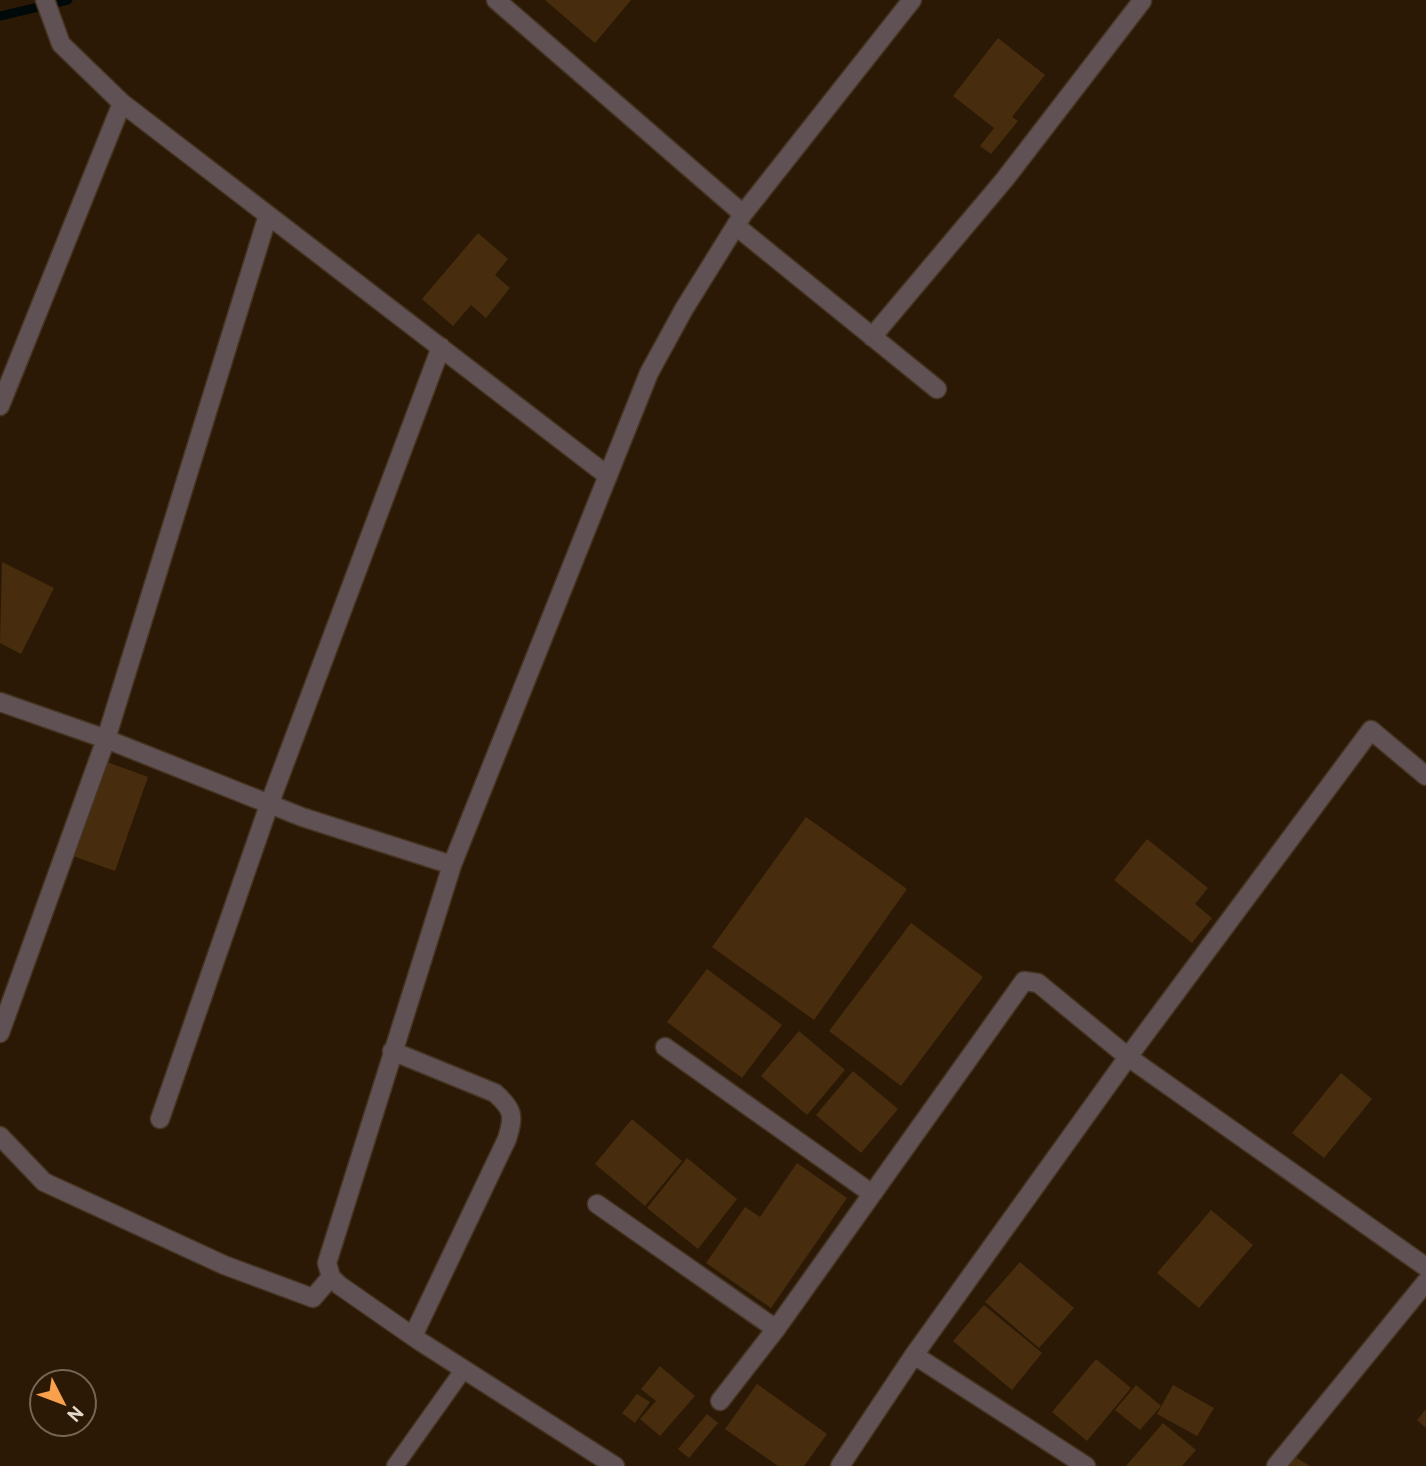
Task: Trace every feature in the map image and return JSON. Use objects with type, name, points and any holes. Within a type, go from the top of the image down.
[{"type":"street","points":[[45,0],[61,44],[122,103],[608,476]]},
{"type":"street","points":[[496,0],[872,337],[937,390]]},
{"type":"street","points":[[615,1466],[413,1336],[331,1277],[327,1263],[452,865],[649,373],[740,220],[912,0]]},
{"type":"street","points":[[872,337],[1005,179],[1142,1]]},
{"type":"street","points":[[0,405],[122,103]]},
{"type":"street","points":[[0,1033],[106,739],[268,215]]},
{"type":"street","points":[[160,1119],[269,805],[441,347]]},
{"type":"street","points":[[0,702],[106,739],[269,805],[452,865]]},
{"type":"street","points":[[840,1466],[914,1355],[1128,1057],[1371,730],[1426,776]]},
{"type":"street","points":[[720,1401],[776,1329],[1024,981],[1038,984],[1128,1057],[1426,1267]]},
{"type":"street","points":[[665,1047],[871,1193]]},
{"type":"street","points":[[392,1051],[495,1093],[509,1105],[512,1120],[507,1139],[413,1336]]},
{"type":"street","points":[[0,1136],[44,1182],[224,1265],[313,1298],[331,1277]]},
{"type":"street","points":[[597,1204],[776,1329]]},
{"type":"street","points":[[1276,1466],[1426,1282]]},
{"type":"street","points":[[914,1355],[1086,1466]]},
{"type":"lane","points":[[395,1466],[464,1369]]},
{"type":"building","points":[[545,0],[631,0],[595,43]]},
{"type":"building","points":[[998,38],[1045,75],[1012,117],[1018,121],[991,154],[980,146],[994,128],[953,96]]},
{"type":"building","points":[[478,233],[508,259],[495,275],[510,288],[486,318],[471,305],[453,326],[422,299]]},
{"type":"building","points":[[2,562],[54,588],[21,654],[0,643]]},
{"type":"building","points":[[107,762],[148,777],[115,871],[73,856]]},
{"type":"building","points":[[806,817],[907,889],[814,1020],[712,947]]},
{"type":"building","points":[[1147,839],[1208,888],[1195,904],[1212,918],[1192,943],[1114,880]]},
{"type":"building","points":[[911,923],[983,977],[901,1086],[829,1031]]},
{"type":"building","points":[[707,969],[782,1025],[742,1078],[667,1022]]},
{"type":"building","points":[[799,1031],[845,1070],[807,1115],[761,1076]]},
{"type":"building","points":[[853,1071],[898,1109],[861,1153],[816,1115]]},
{"type":"building","points":[[1341,1073],[1372,1099],[1324,1158],[1292,1133]]},
{"type":"building","points":[[632,1119],[682,1161],[645,1206],[595,1164]]},
{"type":"building","points":[[687,1158],[737,1199],[698,1249],[647,1208]]},
{"type":"building","points":[[797,1163],[847,1198],[771,1308],[706,1263],[745,1207],[760,1217]]},
{"type":"building","points":[[1211,1210],[1253,1245],[1199,1308],[1157,1273]]},
{"type":"building","points":[[1020,1262],[1074,1308],[1039,1348],[985,1302]]},
{"type":"building","points":[[984,1305],[1042,1353],[1012,1390],[953,1341]]},
{"type":"building","points":[[1096,1359],[1131,1388],[1087,1441],[1052,1412]]},
{"type":"building","points":[[660,1366],[695,1396],[660,1436],[640,1419],[656,1401],[641,1389]]},
{"type":"building","points":[[757,1384],[827,1434],[804,1466],[778,1466],[725,1429]]},
{"type":"building","points":[[1136,1385],[1161,1406],[1140,1430],[1115,1410]]},
{"type":"building","points":[[1173,1385],[1214,1408],[1197,1436],[1157,1414]]},
{"type":"building","points":[[637,1394],[650,1402],[635,1423],[622,1413]]},
{"type":"building","points":[[1426,1409],[1426,1428],[1417,1420]]},
{"type":"building","points":[[707,1414],[718,1423],[689,1458],[678,1449]]},
{"type":"building","points":[[1163,1423],[1196,1450],[1182,1466],[1126,1466]]},
{"type":"building","points":[[1292,1455],[1310,1466],[1286,1466]]},
{"type":"waterway","points":[[0,16],[68,0]]}]
